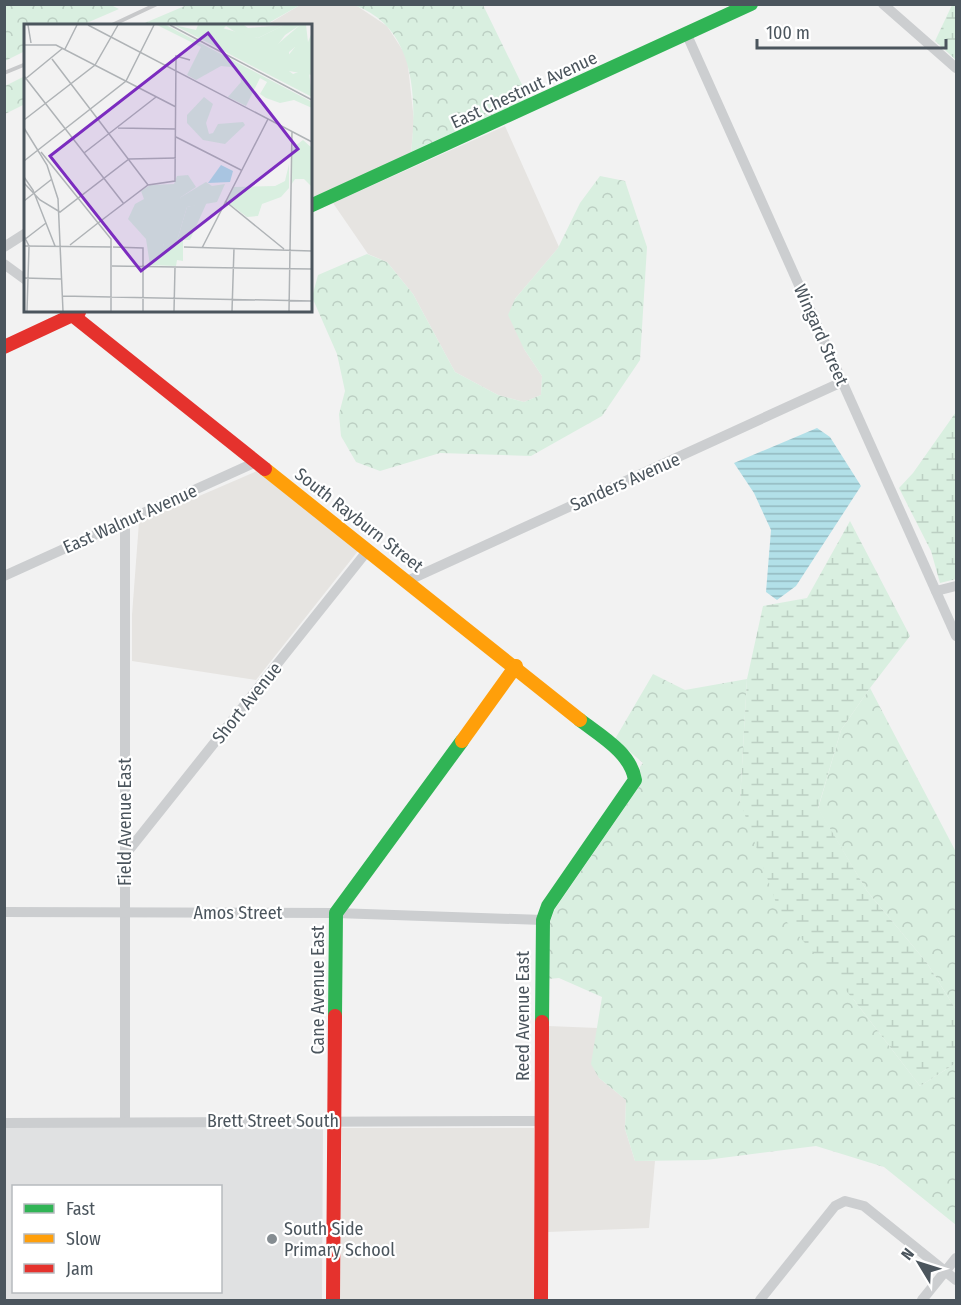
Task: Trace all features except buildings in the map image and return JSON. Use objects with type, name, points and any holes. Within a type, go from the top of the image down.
[{"type":"street","name":"East Chestnut Avenue","points":[[312,205],[751,4]]},
{"type":"street","points":[[883,4],[957,68]]},
{"type":"street","name":"Wingard Street","points":[[687,35],[957,636]]},
{"type":"street","points":[[4,247],[24,234]]},
{"type":"street","points":[[4,264],[24,279]]},
{"type":"street","points":[[4,346],[73,312]]},
{"type":"street","name":"South Rayburn Street","points":[[73,312],[256,462],[516,666],[629,760]]},
{"type":"street","name":"Sanders Avenue","points":[[407,581],[842,382]]},
{"type":"street","name":"East Walnut Avenue","points":[[4,576],[256,462]]},
{"type":"street","name":"Field Avenue East","points":[[125,521],[125,1122]]},
{"type":"street","name":"Short Avenue","points":[[125,855],[368,550]]},
{"type":"street","points":[[936,591],[957,586]]},
{"type":"street","name":"Cane Avenue East","points":[[333,1300],[336,914],[516,666]]},
{"type":"street","name":"Reed Avenue East","points":[[541,1300],[543,920],[548,906],[635,780],[633,767],[629,760]]},
{"type":"street","name":"Amos Street","points":[[4,912],[336,914],[543,920]]},
{"type":"street","name":"Brett Street South","points":[[4,1123],[541,1121]]},
{"type":"street","points":[[760,1300],[835,1206],[845,1201],[864,1206],[957,1280]]},
{"type":"street","points":[[922,1300],[957,1258]]},
{"type":"shaded area","points":[[354,4],[387,26],[407,57],[414,121],[411,153],[312,198],[312,24],[268,24],[300,5]]},
{"type":"shaded area","points":[[505,126],[559,247],[515,299],[524,349],[542,376],[541,395],[524,402],[498,395],[455,372],[413,294],[387,262],[368,254],[333,203]]},
{"type":"shaded area","points":[[257,471],[358,551],[256,680],[132,661],[132,615],[139,522]]},
{"type":"shaded area","points":[[548,1026],[598,1028],[599,1078],[626,1100],[625,1129],[635,1161],[655,1161],[649,1228],[548,1232]]},
{"type":"shaded area","name":"South Side Primary School","points":[[5,1126],[323,1126],[322,1300],[5,1300]]},
{"type":"shaded area","points":[[342,1128],[534,1128],[534,1300],[340,1300]]},
{"type":"green space","points":[[109,4],[119,9],[84,24],[24,24],[24,52],[5,61],[4,5]]},
{"type":"green space","points":[[187,4],[300,5],[267,24],[142,24]]},
{"type":"green space","points":[[354,5],[483,5],[529,99],[411,153],[412,88],[401,47],[390,30],[374,15]]},
{"type":"green space","points":[[952,5],[956,5],[956,60],[935,41]]},
{"type":"green space","points":[[24,76],[24,104],[5,114],[5,86]]},
{"type":"green space","points":[[600,176],[625,181],[647,247],[640,360],[602,416],[531,456],[440,453],[380,471],[356,462],[341,436],[339,414],[345,391],[337,354],[312,297],[318,275],[367,254],[387,262],[413,294],[455,372],[498,395],[524,402],[541,395],[542,376],[524,349],[508,315],[515,299],[558,248],[580,203]]},
{"type":"green space","points":[[956,412],[956,579],[940,583],[931,551],[899,488],[913,473]]},
{"type":"green space","points":[[850,521],[910,636],[841,730],[818,808],[867,891],[927,963],[956,1010],[956,1063],[920,1086],[854,1000],[780,914],[740,801],[747,679],[763,606],[807,598]]},
{"type":"green space","points":[[653,674],[685,690],[747,679],[740,801],[854,1000],[920,1086],[956,1063],[956,1225],[884,1167],[816,1146],[706,1160],[635,1161],[625,1129],[626,1100],[599,1078],[591,1064],[602,997],[559,978],[548,979],[550,922],[555,909],[641,784],[640,767],[643,763],[615,739]]},
{"type":"green space","points":[[870,688],[956,852],[956,1010],[927,963],[867,891],[818,809],[841,730]]},
{"type":"water","points":[[817,428],[830,437],[861,486],[796,586],[777,600],[766,592],[771,530],[754,493],[734,463]]},
{"type":"railway","points":[[114,24],[157,4]]},
{"type":"railway","points":[[4,73],[24,65]]},
{"type":"traffic: fast","points":[[312,205],[751,4]]},
{"type":"traffic: fast","points":[[542,1022],[543,920],[548,906],[635,780],[628,761],[621,753],[580,720]]},
{"type":"traffic: fast","points":[[335,1016],[336,913],[462,741]]},
{"type":"traffic: slow","points":[[265,469],[580,720]]},
{"type":"traffic: slow","points":[[462,741],[516,666]]},
{"type":"traffic: jam","points":[[69,312],[265,469]]},
{"type":"traffic: jam","points":[[4,347],[79,312]]},
{"type":"traffic: jam","points":[[333,1300],[335,1016]]},
{"type":"traffic: jam","points":[[541,1300],[542,1022]]},
{"type":"place","name":"South Side Primary School","points":[[272,1239]]}]
